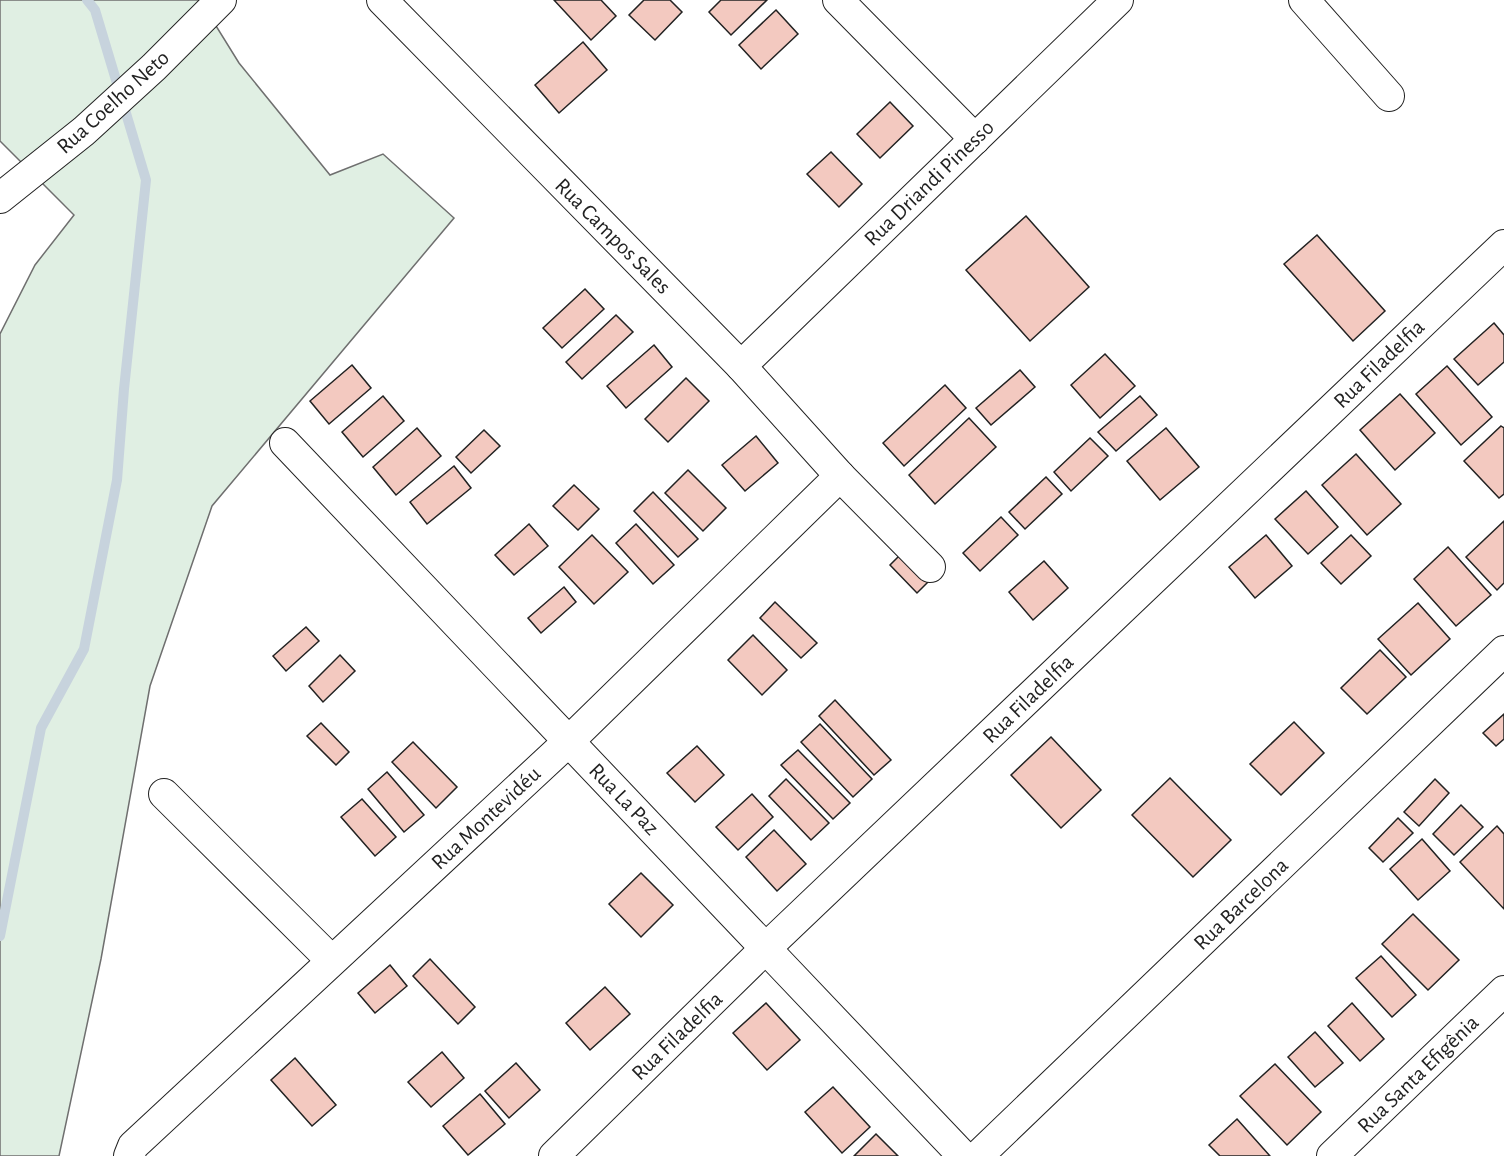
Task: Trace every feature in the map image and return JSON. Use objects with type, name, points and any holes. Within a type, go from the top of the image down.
[{"type":"street","name":"Rua Coelho Neto","points":[[0,198],[84,131],[154,67],[221,0]]},
{"type":"street","name":"Rua Campos Sales","points":[[382,0],[741,366],[840,476],[930,567]]},
{"type":"street","points":[[838,0],[975,139]]},
{"type":"street","name":"Rua Driandi Pinesso","points":[[741,366],[1118,0]]},
{"type":"street","points":[[1317,4],[1389,96]]},
{"type":"street","name":"Rua Filadelfia","points":[[554,1156],[766,948],[1504,245]]},
{"type":"street","name":"Rua La Paz","points":[[285,443],[963,1156]]},
{"type":"street","name":"Rua Montevidéu","points":[[129,1156],[133,1146],[568,741],[840,476]]},
{"type":"street","name":"Rua Barcelona","points":[[978,1156],[1504,651]]},
{"type":"street","points":[[164,794],[331,960]]},
{"type":"street","name":"Rua Santa Efigênia","points":[[1332,1156],[1504,991]]},
{"type":"green space","points":[[0,0],[200,0],[239,63],[330,175],[383,154],[454,218],[212,506],[150,686],[101,959],[59,1156],[0,1156],[0,334],[35,265],[74,215],[0,141]]},
{"type":"building","points":[[554,0],[601,0],[616,16],[591,40]]},
{"type":"building","points":[[644,0],[670,0],[682,12],[655,40],[629,15]]},
{"type":"building","points":[[721,0],[767,0],[731,35],[709,12]]},
{"type":"building","points":[[776,10],[798,34],[761,69],[739,45]]},
{"type":"building","points":[[583,42],[607,70],[559,113],[535,85]]},
{"type":"building","points":[[890,102],[913,126],[880,158],[857,134]]},
{"type":"building","points":[[831,152],[862,184],[839,207],[807,174]]},
{"type":"building","points":[[1026,216],[1089,287],[1030,341],[966,270]]},
{"type":"building","points":[[1317,235],[1385,311],[1353,341],[1284,264]]},
{"type":"building","points":[[585,289],[604,309],[562,348],[543,328]]},
{"type":"building","points":[[616,315],[633,332],[582,379],[566,362]]},
{"type":"building","points":[[1494,323],[1504,335],[1504,362],[1478,385],[1454,359]]},
{"type":"building","points":[[654,345],[672,367],[626,408],[607,386]]},
{"type":"building","points":[[1105,354],[1135,386],[1100,418],[1071,385]]},
{"type":"building","points":[[352,365],[371,388],[329,424],[310,401]]},
{"type":"building","points":[[1447,366],[1492,417],[1461,445],[1416,394]]},
{"type":"building","points":[[1020,370],[1035,387],[991,425],[976,408]]},
{"type":"building","points":[[686,378],[709,401],[668,442],[645,419]]},
{"type":"building","points":[[945,385],[966,408],[904,466],[883,443]]},
{"type":"building","points":[[1400,394],[1435,433],[1395,470],[1360,430]]},
{"type":"building","points":[[383,396],[404,421],[363,457],[342,432]]},
{"type":"building","points":[[1140,396],[1157,415],[1116,451],[1098,432]]},
{"type":"building","points":[[969,418],[996,447],[935,504],[909,475]]},
{"type":"building","points":[[1501,426],[1504,428],[1504,494],[1499,498],[1464,461]]},
{"type":"building","points":[[417,428],[441,456],[396,495],[373,467]]},
{"type":"building","points":[[1166,428],[1199,467],[1160,500],[1127,461]]},
{"type":"building","points":[[484,430],[500,446],[471,473],[456,457]]},
{"type":"building","points":[[756,436],[778,463],[745,491],[722,465]]},
{"type":"building","points":[[1090,438],[1108,456],[1071,491],[1054,472]]},
{"type":"building","points":[[1356,454],[1401,504],[1367,535],[1322,485]]},
{"type":"building","points":[[454,466],[471,488],[427,524],[410,502]]},
{"type":"building","points":[[688,470],[726,508],[703,531],[665,493]]},
{"type":"building","points":[[1046,477],[1062,494],[1025,529],[1009,512]]},
{"type":"building","points":[[574,485],[599,509],[578,530],[553,506]]},
{"type":"building","points":[[1306,491],[1338,527],[1308,554],[1275,519]]},
{"type":"building","points":[[653,492],[698,539],[678,557],[634,511]]},
{"type":"building","points":[[1001,517],[1018,535],[980,571],[963,553]]},
{"type":"building","points":[[1504,521],[1504,583],[1497,590],[1466,557]]},
{"type":"building","points":[[529,524],[548,546],[514,575],[495,555]]},
{"type":"building","points":[[636,524],[674,565],[653,584],[616,543]]},
{"type":"building","points":[[592,535],[628,572],[594,604],[559,567]]},
{"type":"building","points":[[1266,535],[1292,566],[1255,598],[1229,567]]},
{"type":"building","points":[[1351,535],[1371,556],[1341,584],[1321,563]]},
{"type":"building","points":[[1448,547],[1491,595],[1456,626],[1414,579]]},
{"type":"building","points":[[906,549],[933,577],[917,593],[890,565]]},
{"type":"building","points":[[1044,561],[1068,588],[1033,620],[1009,592]]},
{"type":"building","points":[[564,587],[576,602],[541,633],[528,618]]},
{"type":"building","points":[[775,602],[817,643],[801,658],[760,618]]},
{"type":"building","points":[[1418,603],[1450,639],[1411,675],[1378,639]]},
{"type":"building","points":[[306,627],[319,641],[286,671],[273,656]]},
{"type":"building","points":[[753,635],[787,670],[762,695],[728,660]]},
{"type":"building","points":[[1380,650],[1406,677],[1367,714],[1341,688]]},
{"type":"building","points":[[340,655],[355,671],[323,702],[309,686]]},
{"type":"building","points":[[835,700],[891,760],[874,775],[819,716]]},
{"type":"building","points":[[1504,714],[1504,739],[1496,746],[1483,733]]},
{"type":"building","points":[[1294,722],[1324,753],[1281,795],[1250,764]]},
{"type":"building","points":[[321,723],[349,752],[336,765],[307,736]]},
{"type":"building","points":[[820,724],[872,779],[853,797],[801,742]]},
{"type":"building","points":[[1051,737],[1101,790],[1061,828],[1011,775]]},
{"type":"building","points":[[413,742],[457,787],[436,808],[392,762]]},
{"type":"building","points":[[697,746],[724,775],[695,802],[667,773]]},
{"type":"building","points":[[798,750],[850,803],[833,819],[781,765]]},
{"type":"building","points":[[387,772],[424,815],[404,832],[368,789]]},
{"type":"building","points":[[1170,778],[1231,840],[1193,877],[1132,815]]},
{"type":"building","points":[[786,779],[829,823],[811,840],[769,796]]},
{"type":"building","points":[[1435,779],[1449,793],[1419,826],[1404,812]]},
{"type":"building","points":[[752,794],[773,817],[738,850],[716,827]]},
{"type":"building","points":[[362,799],[396,837],[375,856],[341,817]]},
{"type":"building","points":[[1461,805],[1483,827],[1454,855],[1433,834]]},
{"type":"building","points":[[1398,818],[1413,833],[1383,862],[1369,848]]},
{"type":"building","points":[[1497,826],[1504,834],[1504,909],[1460,862]]},
{"type":"building","points":[[774,830],[806,864],[777,891],[746,857]]},
{"type":"building","points":[[1422,839],[1450,871],[1418,900],[1390,869]]},
{"type":"building","points":[[641,873],[673,905],[641,937],[609,904]]},
{"type":"building","points":[[1413,914],[1459,960],[1428,990],[1382,944]]},
{"type":"building","points":[[1381,956],[1416,995],[1392,1017],[1356,978]]},
{"type":"building","points":[[430,959],[475,1007],[458,1024],[413,976]]},
{"type":"building","points":[[390,965],[407,986],[375,1013],[358,993]]},
{"type":"building","points":[[605,987],[630,1014],[590,1050],[566,1023]]},
{"type":"building","points":[[766,1003],[800,1040],[767,1070],[733,1033]]},
{"type":"building","points":[[1352,1003],[1384,1039],[1360,1061],[1328,1026]]},
{"type":"building","points":[[1315,1032],[1343,1063],[1315,1087],[1288,1057]]},
{"type":"building","points":[[442,1052],[464,1078],[431,1107],[408,1082]]},
{"type":"building","points":[[295,1058],[336,1105],[312,1126],[271,1080]]},
{"type":"building","points":[[516,1063],[540,1090],[509,1118],[485,1091]]},
{"type":"building","points":[[1275,1064],[1321,1112],[1287,1145],[1240,1096]]},
{"type":"building","points":[[833,1087],[870,1127],[842,1153],[805,1112]]},
{"type":"building","points":[[480,1094],[505,1124],[468,1155],[443,1126]]},
{"type":"building","points":[[1237,1119],[1270,1156],[1220,1156],[1209,1145]]},
{"type":"building","points":[[876,1134],[898,1156],[854,1156]]},
{"type":"waterway","points":[[0,936],[41,728],[84,649],[117,480],[146,180],[95,10],[87,0]]}]
